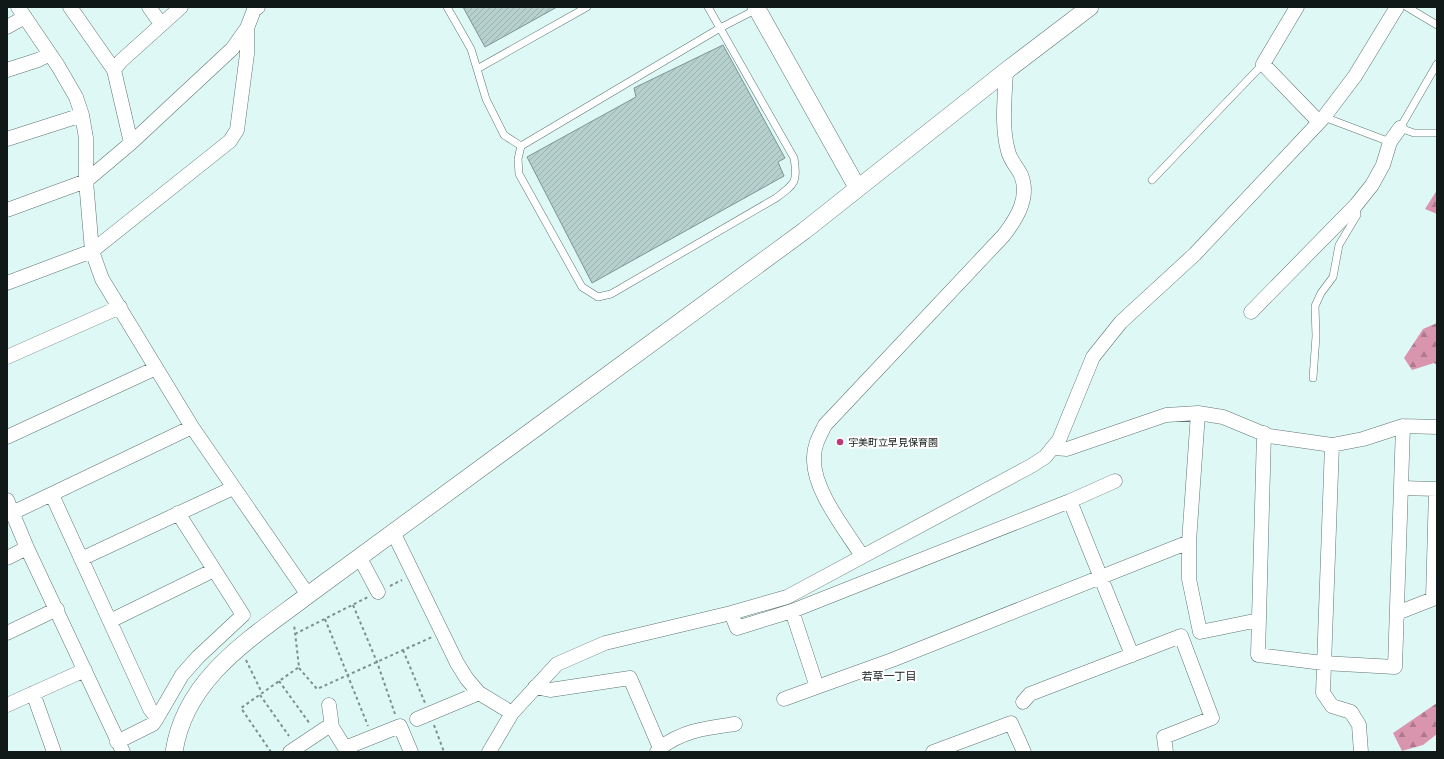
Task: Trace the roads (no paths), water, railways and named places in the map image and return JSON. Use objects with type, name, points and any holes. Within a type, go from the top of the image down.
[{"type":"street","points":[[70,7],[114,70],[131,143]]},
{"type":"street","points":[[149,7],[161,24]]},
{"type":"street","points":[[114,70],[121,61],[181,7]]},
{"type":"street","points":[[7,210],[86,181],[131,143],[232,49],[247,28],[254,10],[258,7]]},
{"type":"street","points":[[174,752],[176,740],[193,697],[213,672],[238,649],[308,595],[394,534],[804,231],[857,187],[1090,7]]},
{"type":"street","points":[[1297,7],[1263,64],[1322,120]]},
{"type":"street","points":[[489,752],[512,713],[557,664],[605,643],[731,613],[787,597],[1031,466],[1045,457],[1054,448],[1093,357],[1121,322],[1196,254],[1322,120],[1356,76],[1397,7]]},
{"type":"street","points":[[757,8],[857,187]]},
{"type":"street","points":[[7,27],[21,12],[50,54],[76,97],[82,115],[86,138],[86,181],[92,251],[102,279],[192,427],[308,595]]},
{"type":"street","points":[[7,283],[92,251],[230,141],[236,130],[247,54],[247,28]]},
{"type":"street","points":[[7,70],[38,60],[50,54]]},
{"type":"street","points":[[862,556],[827,501],[816,478],[814,457],[817,440],[825,425],[1004,235],[1018,217],[1024,196],[1022,177],[1008,152],[1004,126],[1006,71]]},
{"type":"street","points":[[7,139],[82,115]]},
{"type":"street","points":[[1251,312],[1356,205],[1372,185],[1379,172],[1390,142],[1400,128]]},
{"type":"street","points":[[7,357],[120,307]]},
{"type":"street","points":[[7,437],[156,368]]},
{"type":"street","points":[[1054,448],[1067,449],[1166,414],[1198,413],[1223,417],[1269,436],[1332,445],[1363,439],[1403,426],[1437,427]]},
{"type":"street","points":[[1198,413],[1189,542],[1189,579],[1200,632],[1259,620]]},
{"type":"street","points":[[1264,433],[1258,654],[1323,663],[1395,667],[1403,426]]},
{"type":"street","points":[[178,514],[243,615],[198,657],[182,675],[153,724],[120,747],[27,548],[10,507],[52,495],[192,427]]},
{"type":"street","points":[[1332,445],[1323,694],[1332,706],[1351,712],[1359,725],[1361,752]]},
{"type":"street","points":[[731,613],[737,628],[792,611],[1070,501],[1115,480]]},
{"type":"street","points":[[81,559],[233,488]]},
{"type":"street","points":[[1397,613],[1433,598],[1437,489],[1401,488]]},
{"type":"street","points":[[52,495],[150,709],[157,718]]},
{"type":"street","points":[[1070,501],[1132,655]]},
{"type":"street","points":[[394,534],[457,663],[467,679],[479,693],[512,713]]},
{"type":"street","points":[[784,699],[892,660],[1189,542]]},
{"type":"street","points":[[7,558],[27,548]]},
{"type":"street","points":[[360,558],[378,592]]},
{"type":"street","points":[[110,621],[214,570]]},
{"type":"street","points":[[7,633],[56,610]]},
{"type":"street","points":[[792,611],[817,687]]},
{"type":"street","points":[[1023,702],[1030,694],[1181,636],[1212,718],[1164,736],[1166,752]]},
{"type":"street","points":[[7,705],[85,670]]},
{"type":"street","points":[[535,687],[550,690],[630,678],[659,750],[670,741],[693,730],[735,724]]},
{"type":"street","points":[[423,717],[479,693]]},
{"type":"street","points":[[33,694],[54,752]]},
{"type":"street","points":[[329,705],[332,726],[345,748],[400,726],[410,752]]},
{"type":"street","points":[[933,752],[1011,723],[1024,752]]},
{"type":"street","points":[[294,750],[326,728],[332,726]]},
{"type":"lane","points":[[447,7],[471,50],[486,99],[504,135],[521,146]]},
{"type":"lane","points":[[477,68],[587,7]]},
{"type":"lane","points":[[708,7],[720,28],[794,158],[796,173],[792,186],[776,198],[611,294],[598,297],[582,288],[519,174],[518,159],[521,146],[720,28],[757,8]]},
{"type":"lane","points":[[1407,7],[1437,25]]},
{"type":"lane","points":[[1152,180],[1263,64]]},
{"type":"lane","points":[[1437,64],[1400,128],[1414,133],[1437,133]]},
{"type":"lane","points":[[1322,120],[1390,142]]},
{"type":"lane","points":[[1314,378],[1315,306],[1321,293],[1333,277],[1339,245],[1358,215],[1356,205]]},
{"type":"place","name":"宇美町立早見保育園","points":[[840,442]]},
{"type":"district","name":"若草一丁目","points":[[889,676]]}]
